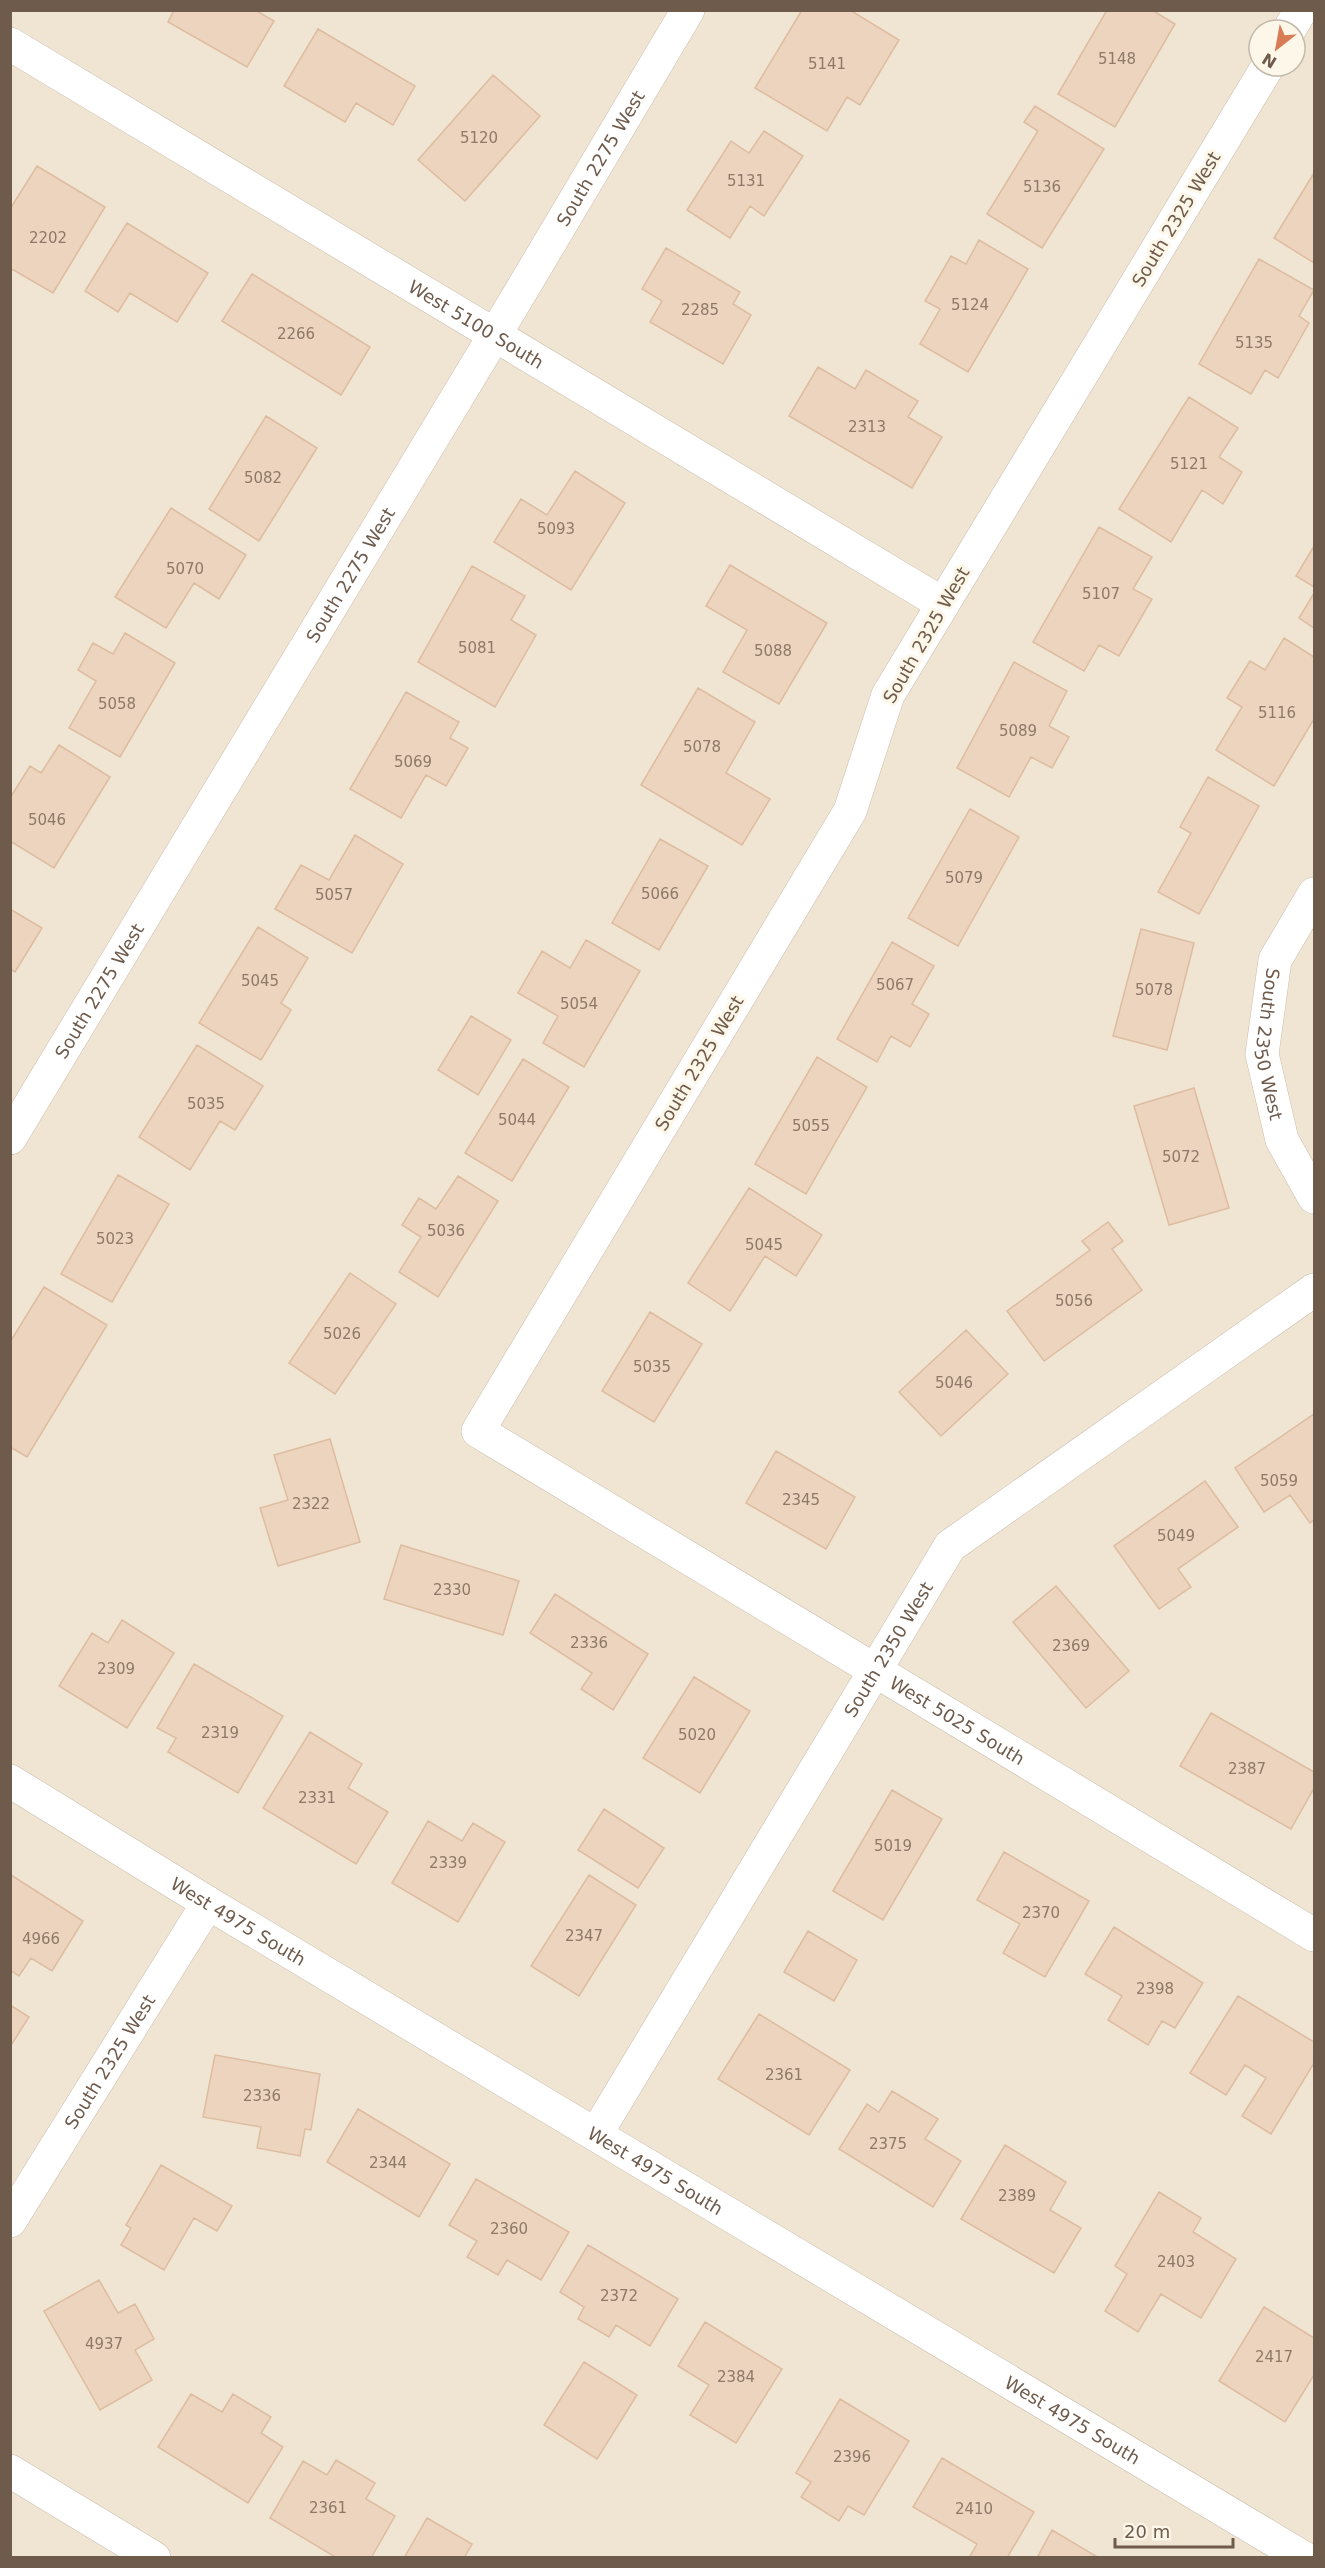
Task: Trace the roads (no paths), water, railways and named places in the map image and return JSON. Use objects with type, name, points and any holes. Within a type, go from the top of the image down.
[{"type":"street","name":"South 2275 West","points":[[10,1138],[495,335],[688,10]]},
{"type":"street","name":"West 5100 South","points":[[10,44],[943,604]]},
{"type":"street","name":"South 2325 West","points":[[478,1431],[850,811],[888,695],[1261,78]]},
{"type":"street","name":"South 2350 West","points":[[1314,894],[1275,960],[1262,1054],[1282,1140],[1314,1197]]},
{"type":"street","name":"South 2350 West","points":[[596,2134],[950,1546],[1314,1290]]},
{"type":"street","name":"West 5025 South","points":[[478,1431],[1314,1935]]},
{"type":"street","name":"West 4975 South","points":[[10,1781],[208,1903],[1304,2558]]},
{"type":"street","name":"South 2325 West","points":[[10,2221],[208,1903]]},
{"type":"street","points":[[10,2471],[154,2558]]}]
